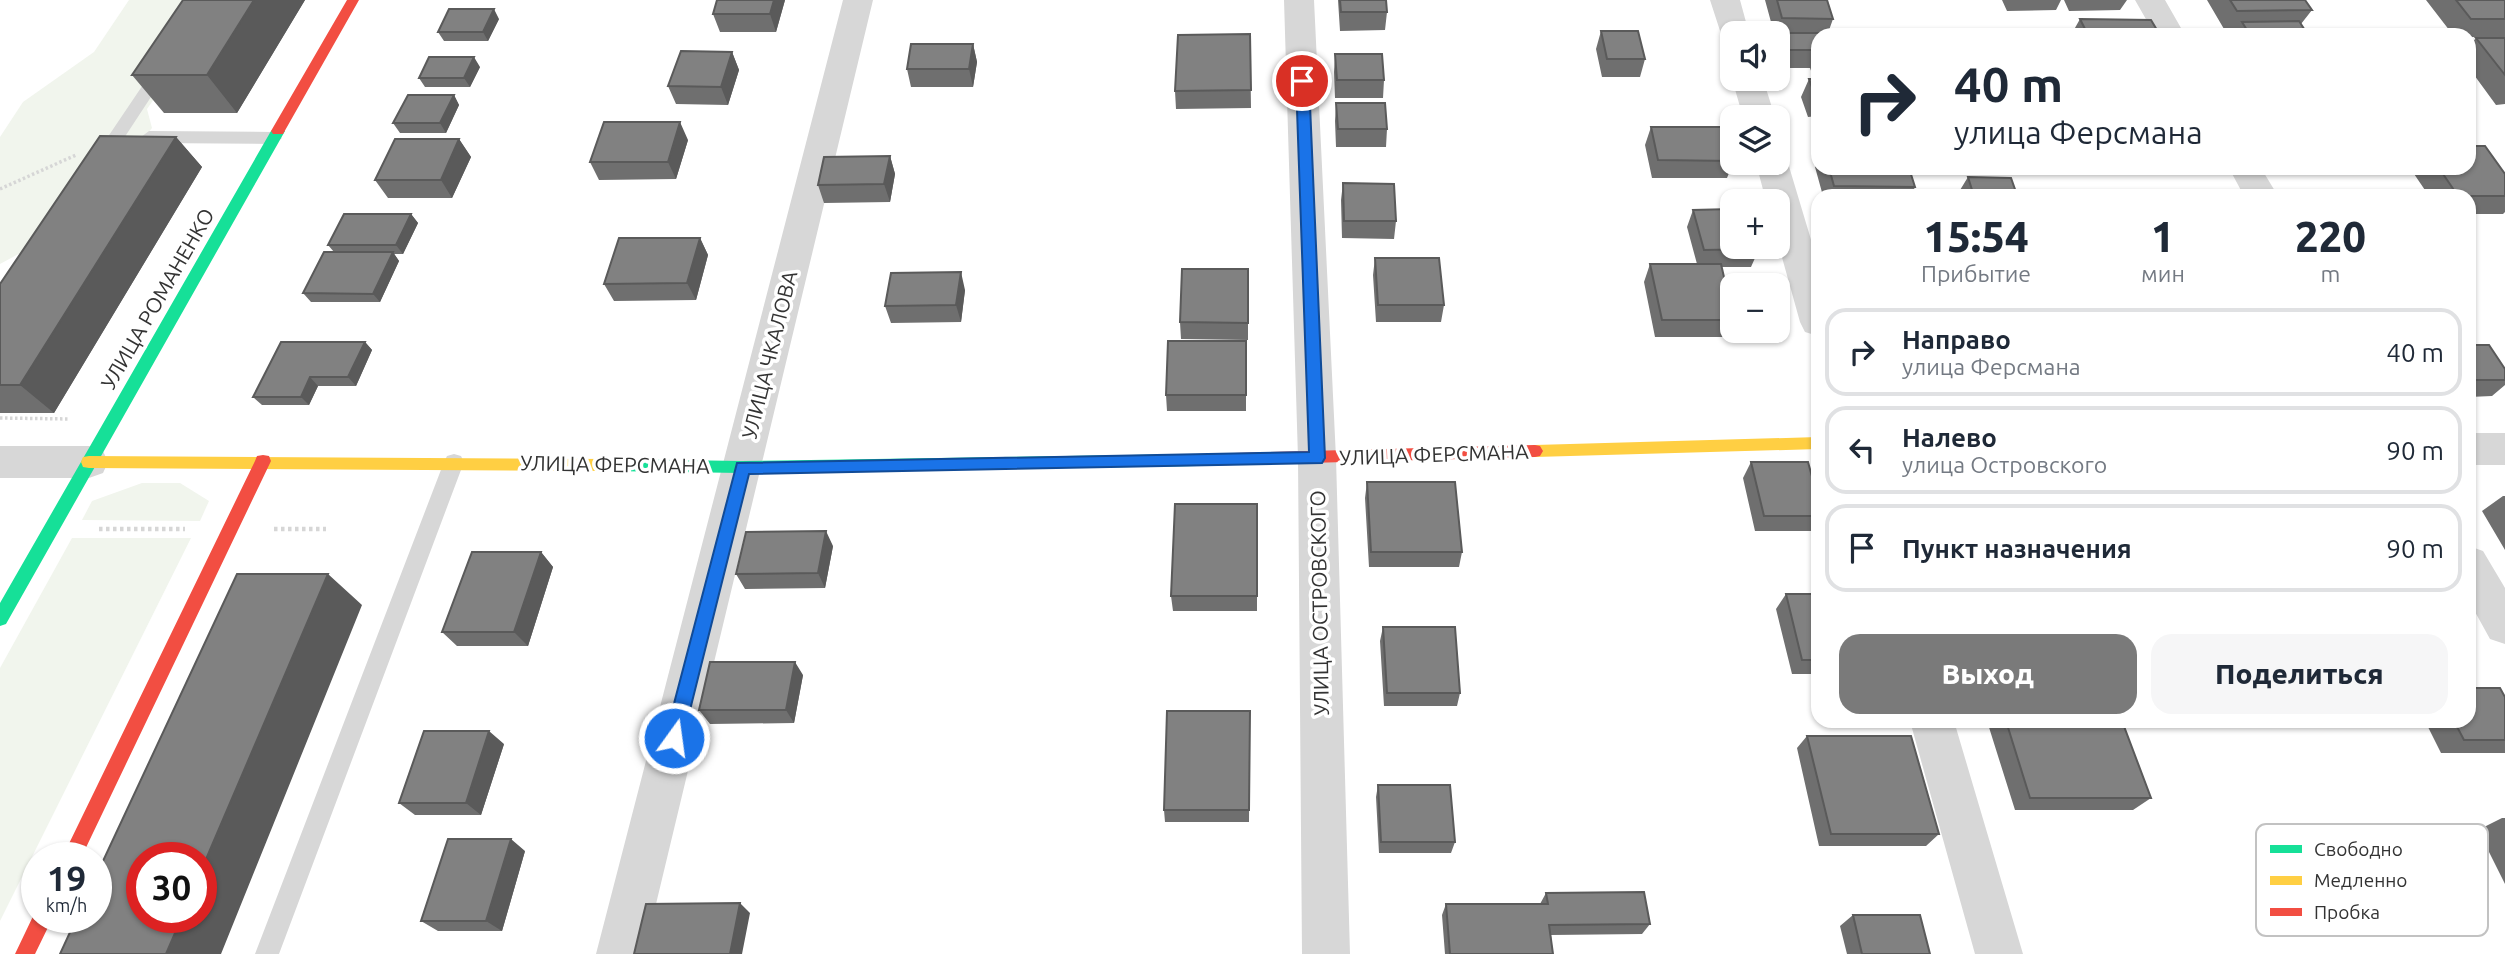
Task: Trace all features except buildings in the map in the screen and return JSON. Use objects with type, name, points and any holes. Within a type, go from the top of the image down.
[{"type":"street","name":"УЛИЦА РОМАНЕНКО","points":[[0,619],[353,0]]},
{"type":"street","name":"УЛИЦА ЧКАЛОВА","points":[[620,954],[858,0]]},
{"type":"street","name":"УЛИЦА ОСТРОВСКОГО","points":[[1299,0],[1317,458],[1326,954]]},
{"type":"street","points":[[1725,0],[1731,21]]},
{"type":"street","points":[[2150,0],[2166,28]]},
{"type":"street","points":[[1775,175],[1811,298]]},
{"type":"street","name":"УЛИЦА ФЕРСМАНА","points":[[0,462],[263,461],[742,467],[1317,458],[1811,443]]},
{"type":"street","points":[[2476,449],[2505,449]]},
{"type":"street","points":[[79,842],[263,461]]},
{"type":"street","points":[[2476,576],[2505,626]]},
{"type":"street","points":[[1934,728],[1999,954]]},
{"type":"street","points":[[24,954],[35,933]]},
{"type":"lane","points":[[95,169],[169,57]]},
{"type":"lane","points":[[117,136],[274,138]]},
{"type":"lane","points":[[267,954],[454,463]]},
{"type":"path","points":[[0,189],[117,136]]},
{"type":"path","points":[[0,418],[71,419]]},
{"type":"path","points":[[51,529],[326,529]]},
{"type":"shaded area","points":[[129,0],[223,0],[147,109],[152,128],[72,225],[0,264],[0,137],[23,102],[94,52]]},
{"type":"shaded area","points":[[142,483],[180,483],[209,501],[200,521],[82,520],[92,501]]},
{"type":"shaded area","points":[[72,538],[191,538],[39,842],[21,842],[21,879],[0,921],[0,668]]},
{"type":"traffic: fast","points":[[0,619],[278,131]]},
{"type":"traffic: fast","points":[[608,465],[742,467],[1197,460]]},
{"type":"traffic: slow","points":[[1535,451],[1811,443]]},
{"type":"traffic: slow","points":[[89,462],[608,465]]},
{"type":"traffic: jam","points":[[278,131],[353,0]]},
{"type":"traffic: jam","points":[[1197,460],[1535,451]]},
{"type":"traffic: jam","points":[[79,842],[263,461]]},
{"type":"traffic: jam","points":[[25,954],[35,933]]},
{"type":"route","points":[[674,738],[742,467],[1317,458],[1302,81]]}]
